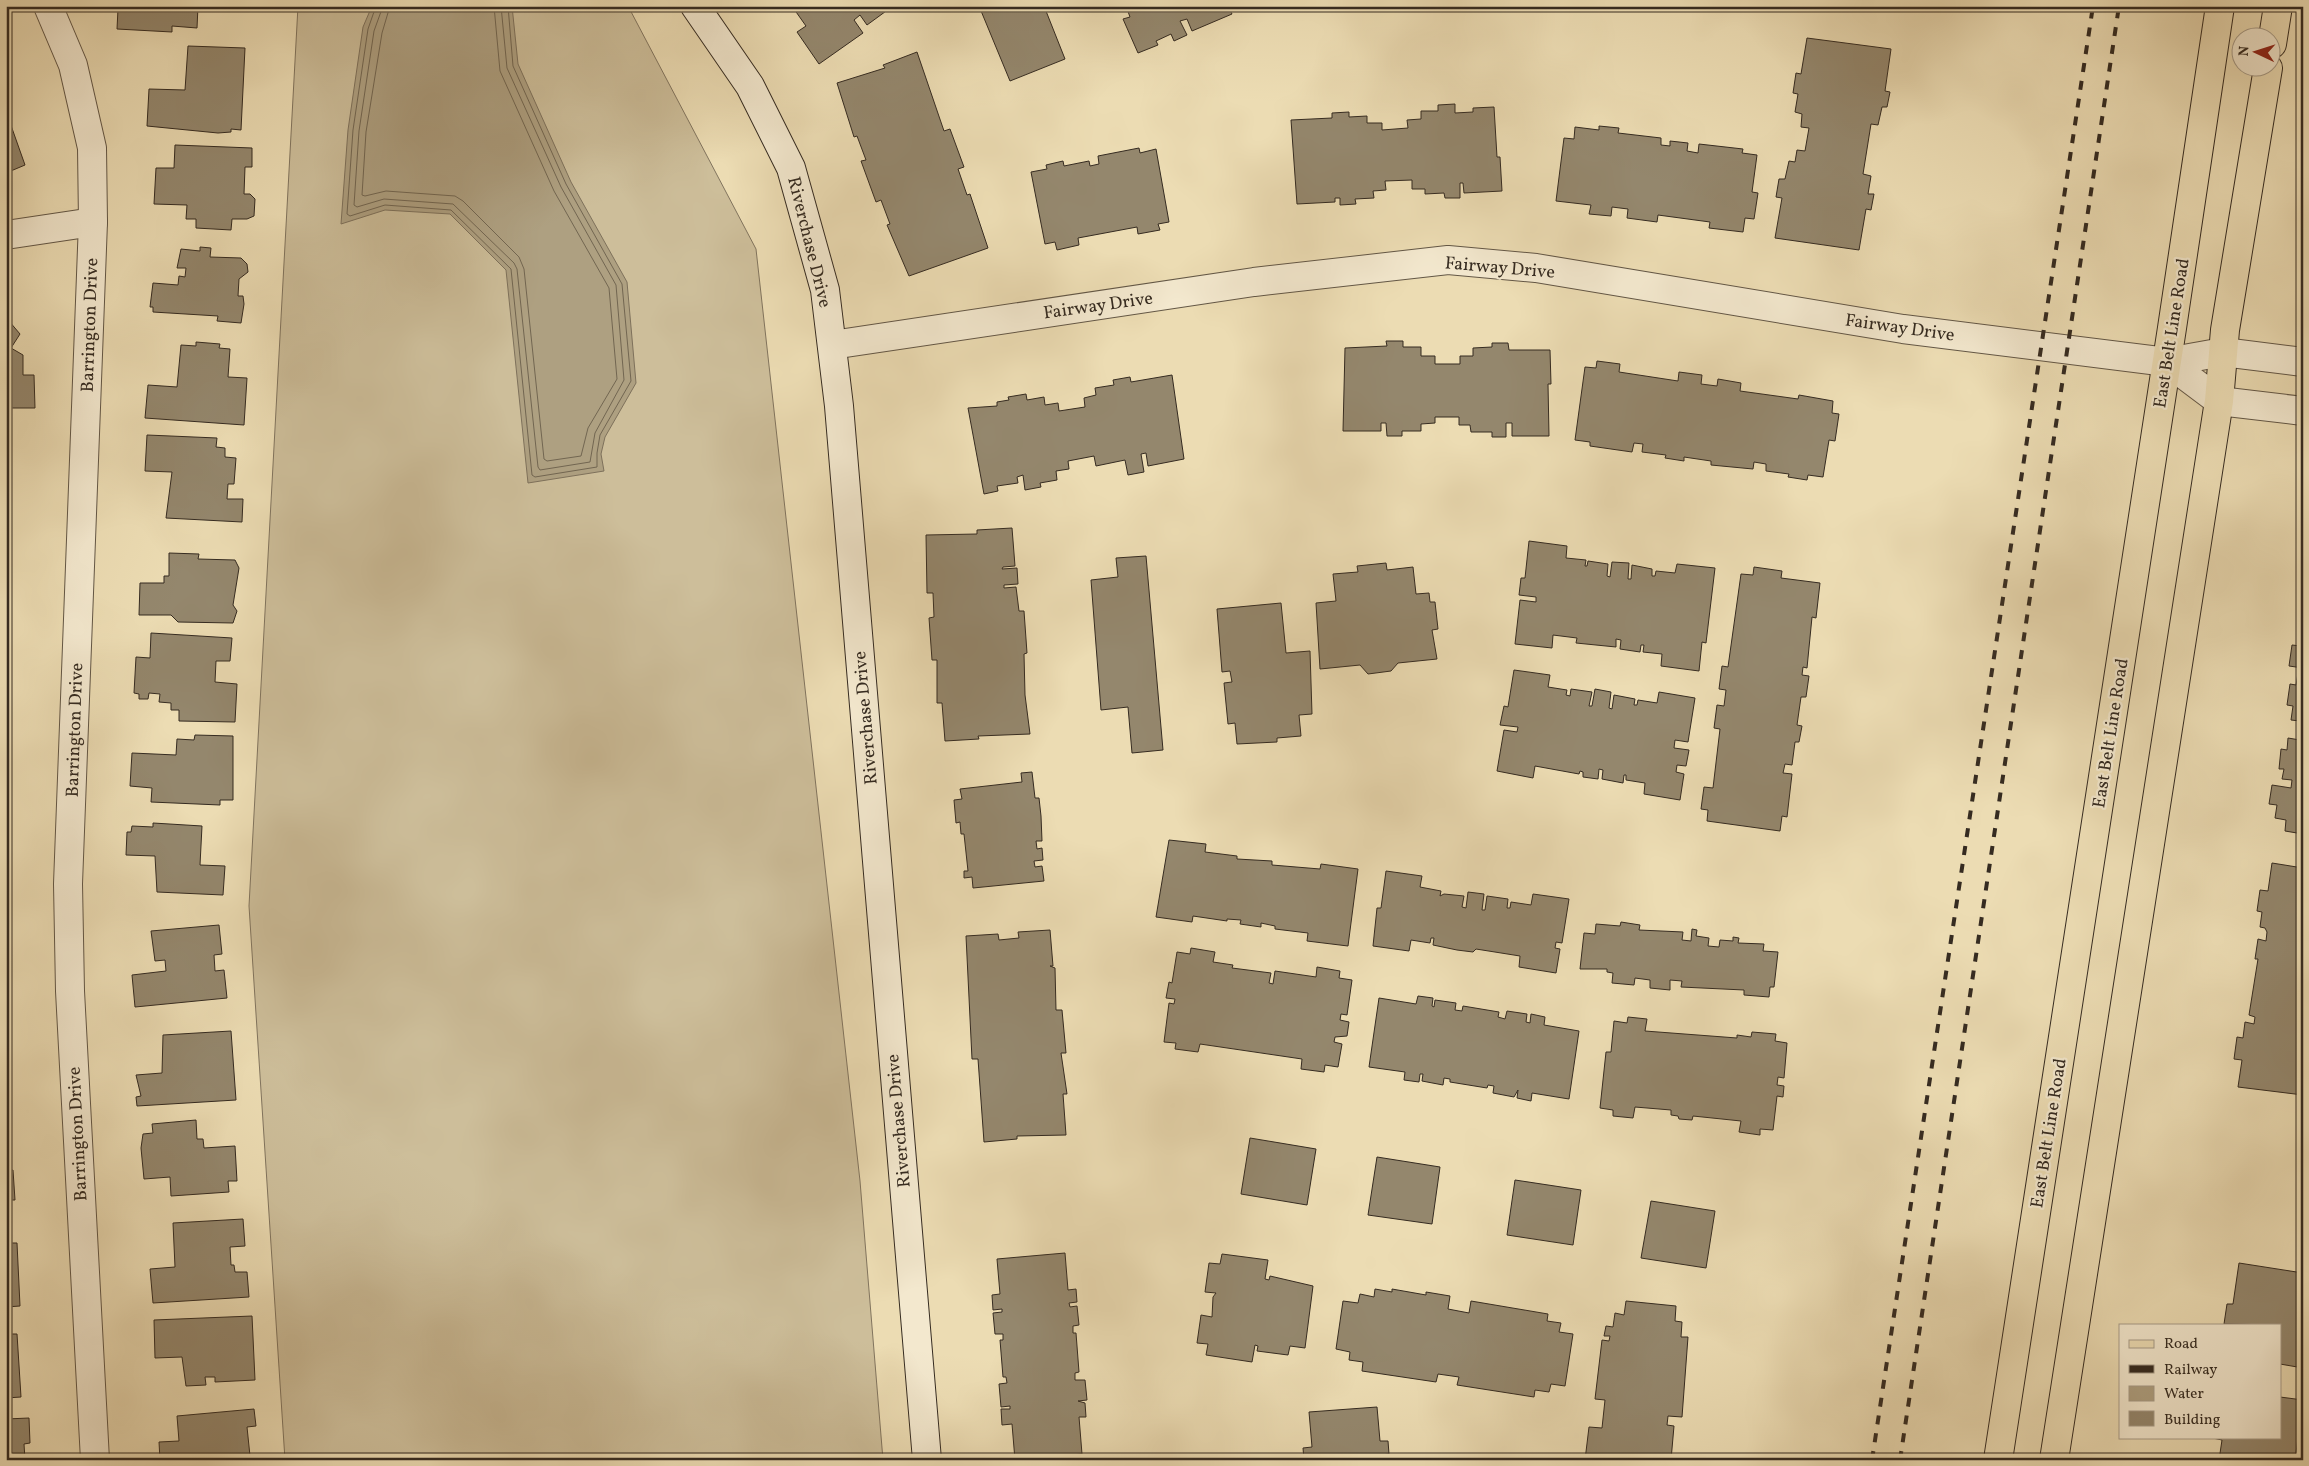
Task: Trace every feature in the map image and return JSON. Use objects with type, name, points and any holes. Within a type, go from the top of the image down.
[{"type":"main road","name":"East Belt Line Road","points":[[1998,1460],[2220,6]]},
{"type":"main road","points":[[2275,28],[2278,6]]},
{"type":"main road","points":[[2054,1460],[2219,401],[2223,352],[2266,78]]},
{"type":"street","name":"Barrington Drive","points":[[48,6],[73,65],[92,148],[93,222],[68,884],[70,991],[95,1460]]},
{"type":"street","name":"Riverchase Drive","points":[[695,6],[750,86],[791,168],[825,290],[840,416],[927,1460]]},
{"type":"street","points":[[6,235],[93,222]]},
{"type":"street","name":"Fairway Drive","points":[[832,345],[1254,282],[1448,260],[1536,268],[1903,329],[2167,362],[2223,352],[2303,362]]},
{"type":"street","name":"Fairway Drive","points":[[2167,362],[2219,401]]},
{"type":"street","points":[[2219,401],[2303,411]]},
{"type":"shaded area","points":[[298,6],[628,6],[756,249],[860,1181],[883,1460],[285,1460],[249,906]]},
{"type":"water","points":[[372,6],[512,6],[518,64],[571,182],[627,282],[636,383],[605,437],[601,454],[604,471],[528,483],[506,270],[450,214],[385,210],[341,224],[348,130],[363,27]]},
{"type":"building","points":[[127,6],[198,6],[197,28],[172,26],[172,32],[117,29],[118,9],[126,10]]},
{"type":"building","points":[[798,6],[893,6],[867,25],[860,15],[854,20],[863,33],[819,64],[797,32],[806,26],[794,9]]},
{"type":"building","points":[[979,6],[1044,6],[1065,59],[1010,81]]},
{"type":"building","points":[[1126,6],[1228,6],[1232,14],[1192,31],[1187,19],[1180,21],[1187,35],[1174,41],[1171,34],[1156,41],[1158,45],[1138,53],[1123,19],[1130,17]]},
{"type":"building","points":[[1807,38],[1891,49],[1885,91],[1890,92],[1887,107],[1882,107],[1878,125],[1871,124],[1863,174],[1871,176],[1868,194],[1874,194],[1871,210],[1866,209],[1859,250],[1775,238],[1782,198],[1776,197],[1779,179],[1785,179],[1789,161],[1795,162],[1797,150],[1805,151],[1809,128],[1801,127],[1802,114],[1795,112],[1798,94],[1793,93],[1796,73],[1801,74]]},
{"type":"building","points":[[188,46],[245,48],[241,130],[231,129],[231,132],[218,133],[147,126],[149,89],[185,90]]},
{"type":"building","points":[[917,52],[944,131],[950,129],[964,167],[958,169],[967,195],[970,194],[988,248],[909,276],[887,225],[890,224],[881,200],[876,202],[861,161],[866,160],[857,136],[854,137],[837,83],[885,68],[883,65]]},
{"type":"building","points":[[1455,104],[1455,113],[1473,112],[1473,108],[1494,107],[1497,157],[1500,157],[1502,191],[1464,193],[1463,183],[1460,183],[1460,198],[1445,198],[1444,193],[1425,194],[1425,189],[1412,189],[1412,180],[1385,181],[1386,190],[1373,191],[1374,198],[1355,199],[1356,204],[1340,205],[1340,198],[1335,198],[1335,202],[1297,204],[1291,120],[1332,118],[1332,113],[1349,112],[1349,117],[1367,116],[1367,123],[1382,123],[1382,130],[1408,128],[1407,120],[1421,119],[1421,111],[1438,111],[1438,105]]},
{"type":"building","points":[[6,117],[8,117],[25,165],[6,173]]},
{"type":"building","points":[[1599,126],[1619,128],[1618,133],[1661,138],[1661,145],[1670,146],[1670,141],[1688,143],[1687,151],[1698,153],[1699,144],[1743,149],[1742,153],[1757,155],[1752,192],[1758,193],[1754,219],[1745,218],[1743,232],[1709,228],[1710,222],[1658,215],[1657,222],[1627,218],[1628,209],[1612,207],[1611,216],[1589,214],[1591,205],[1556,201],[1564,138],[1574,139],[1575,127],[1599,130]]},
{"type":"building","points":[[175,145],[252,148],[252,167],[245,167],[244,194],[250,194],[255,199],[254,216],[247,219],[232,219],[231,230],[196,228],[196,219],[186,219],[187,205],[154,204],[156,168],[174,168]]},
{"type":"building","points":[[1139,148],[1140,153],[1156,149],[1169,222],[1158,224],[1160,230],[1138,234],[1137,227],[1078,238],[1079,245],[1057,250],[1055,242],[1045,244],[1031,172],[1047,169],[1046,165],[1063,161],[1064,166],[1089,161],[1090,166],[1099,164],[1098,156]]},
{"type":"building","points":[[200,247],[211,248],[210,257],[241,258],[247,264],[248,272],[239,279],[238,296],[243,296],[244,304],[241,323],[217,321],[218,316],[153,312],[153,307],[150,307],[153,283],[178,285],[179,276],[185,277],[186,268],[177,268],[181,249],[200,251]]},
{"type":"building","points":[[6,321],[9,321],[20,334],[11,348],[23,355],[23,375],[34,375],[35,408],[6,408]]},
{"type":"building","points":[[1386,341],[1403,341],[1403,347],[1421,347],[1421,356],[1435,356],[1435,364],[1460,364],[1460,356],[1473,356],[1473,348],[1492,347],[1492,343],[1508,343],[1509,350],[1550,350],[1551,384],[1548,384],[1549,436],[1512,436],[1512,423],[1506,423],[1506,437],[1492,437],[1492,432],[1471,432],[1470,425],[1459,425],[1459,417],[1435,417],[1435,423],[1421,424],[1421,431],[1402,431],[1402,436],[1387,436],[1386,423],[1381,423],[1381,431],[1343,431],[1345,348],[1387,346]]},
{"type":"building","points":[[196,342],[220,344],[219,348],[230,349],[228,377],[247,378],[244,425],[145,418],[148,385],[177,387],[181,345],[196,346]]},
{"type":"building","points":[[1597,361],[1620,364],[1619,372],[1678,381],[1679,372],[1702,375],[1701,384],[1717,386],[1718,379],[1741,383],[1740,391],[1798,399],[1799,395],[1833,401],[1832,413],[1839,414],[1835,441],[1829,440],[1823,477],[1808,475],[1807,480],[1788,477],[1789,474],[1766,471],[1766,464],[1754,462],[1753,469],[1711,465],[1711,461],[1684,457],[1684,461],[1665,458],[1666,455],[1642,452],[1643,444],[1634,443],[1632,452],[1590,446],[1590,442],[1575,440],[1585,367],[1596,368]]},
{"type":"building","points":[[1172,375],[1184,459],[1148,466],[1146,453],[1141,454],[1144,472],[1128,475],[1125,460],[1096,466],[1094,456],[1068,461],[1069,469],[1056,471],[1057,480],[1040,483],[1041,487],[1025,490],[1023,475],[1017,477],[1018,483],[997,486],[998,491],[984,494],[968,408],[997,406],[997,402],[1009,400],[1008,397],[1026,394],[1027,400],[1044,397],[1045,405],[1058,403],[1059,411],[1085,407],[1084,398],[1096,395],[1095,388],[1114,385],[1113,380],[1130,377],[1131,382]]},
{"type":"building","points":[[147,435],[217,438],[216,447],[225,448],[225,457],[236,458],[234,484],[228,484],[227,499],[243,499],[242,522],[166,518],[172,472],[145,471]]},
{"type":"building","points":[[1012,528],[1015,566],[1003,567],[1002,569],[1017,568],[1018,584],[1004,585],[1004,588],[1016,587],[1019,611],[1024,611],[1027,653],[1024,654],[1025,695],[1030,734],[978,736],[979,739],[945,741],[942,703],[937,703],[937,660],[932,660],[929,618],[934,617],[933,593],[927,593],[926,535],[977,534],[977,530]]},
{"type":"building","points":[[1529,541],[1567,546],[1566,558],[1586,560],[1585,566],[1587,566],[1588,561],[1608,564],[1607,576],[1610,577],[1612,562],[1629,563],[1628,579],[1631,579],[1632,565],[1652,569],[1652,576],[1655,576],[1656,571],[1675,573],[1677,564],[1715,568],[1706,643],[1702,642],[1699,671],[1661,666],[1662,654],[1643,652],[1644,645],[1641,645],[1640,652],[1620,649],[1621,640],[1616,639],[1616,647],[1576,643],[1577,638],[1553,635],[1552,648],[1515,644],[1520,600],[1536,602],[1536,597],[1519,595],[1521,578],[1525,578]]},
{"type":"building","points":[[169,553],[199,554],[198,559],[235,560],[239,568],[233,605],[237,611],[233,623],[178,622],[171,615],[139,615],[140,583],[164,583],[164,576],[169,576]]},
{"type":"building","points":[[1146,556],[1163,750],[1132,753],[1128,707],[1101,710],[1091,580],[1118,577],[1116,558]]},
{"type":"building","points":[[1386,563],[1387,570],[1413,567],[1416,594],[1429,593],[1430,602],[1435,602],[1438,629],[1432,630],[1437,659],[1398,663],[1391,671],[1368,674],[1360,665],[1320,669],[1316,603],[1336,601],[1333,574],[1358,572],[1357,566]]},
{"type":"building","points":[[1754,567],[1782,571],[1781,578],[1820,583],[1816,618],[1812,617],[1807,668],[1803,667],[1802,675],[1809,676],[1806,697],[1801,697],[1797,725],[1802,726],[1799,742],[1795,742],[1792,765],[1785,764],[1783,773],[1792,774],[1787,817],[1782,816],[1780,831],[1707,821],[1708,810],[1701,809],[1704,787],[1713,788],[1720,729],[1714,728],[1717,705],[1724,706],[1726,690],[1719,689],[1722,666],[1728,667],[1741,574],[1753,575]]},
{"type":"building","points":[[1281,603],[1286,653],[1310,651],[1312,714],[1299,715],[1301,736],[1277,738],[1277,742],[1237,744],[1235,723],[1228,724],[1224,683],[1232,682],[1230,671],[1222,672],[1217,609]]},
{"type":"building","points":[[151,633],[232,638],[230,661],[216,661],[215,682],[237,684],[235,722],[179,721],[179,710],[171,710],[171,703],[159,702],[160,694],[149,693],[148,699],[139,699],[139,694],[134,693],[136,657],[150,658]]},
{"type":"building","points":[[2302,633],[2303,668],[2289,666],[2292,645],[2301,646]]},
{"type":"building","points":[[1514,670],[1550,675],[1548,687],[1567,690],[1566,695],[1570,696],[1571,689],[1592,692],[1589,706],[1592,706],[1595,689],[1611,692],[1609,708],[1612,709],[1614,695],[1635,699],[1634,705],[1637,705],[1638,700],[1657,703],[1659,692],[1695,698],[1688,742],[1675,740],[1674,748],[1689,750],[1686,766],[1677,765],[1676,772],[1684,774],[1680,800],[1644,794],[1645,783],[1626,780],[1626,775],[1624,775],[1623,783],[1602,779],[1603,770],[1599,769],[1598,779],[1583,777],[1583,772],[1580,771],[1579,774],[1535,766],[1533,778],[1497,771],[1504,730],[1517,732],[1518,727],[1500,725],[1504,706],[1508,707]]},
{"type":"building","points":[[2298,673],[2303,673],[2303,834],[2285,831],[2286,820],[2275,818],[2277,805],[2269,804],[2272,785],[2291,788],[2292,780],[2282,779],[2284,769],[2279,769],[2281,749],[2287,750],[2288,738],[2300,740],[2299,727],[2302,727],[2300,721],[2291,720],[2293,706],[2287,705],[2290,684],[2296,685]]},
{"type":"building","points":[[6,674],[10,674],[11,685],[6,686]]},
{"type":"building","points":[[195,735],[233,736],[233,800],[220,800],[220,805],[151,802],[152,788],[130,786],[132,753],[176,755],[177,739],[194,740]]},
{"type":"building","points":[[1032,772],[1035,798],[1039,798],[1041,816],[1042,841],[1036,841],[1037,849],[1042,848],[1043,860],[1034,861],[1035,867],[1042,866],[1044,881],[973,888],[972,877],[964,878],[964,871],[968,871],[964,834],[961,834],[960,822],[956,823],[954,800],[962,799],[960,789],[1022,782],[1021,773]]},
{"type":"building","points":[[153,823],[202,826],[200,865],[225,866],[223,895],[157,892],[155,856],[126,855],[127,832],[131,832],[132,826],[153,827]]},
{"type":"building","points":[[1169,840],[1206,844],[1205,852],[1237,856],[1237,859],[1272,861],[1272,865],[1320,869],[1321,864],[1358,869],[1348,946],[1307,941],[1308,933],[1275,929],[1275,926],[1261,923],[1261,927],[1240,924],[1241,920],[1227,919],[1227,921],[1193,916],[1192,922],[1156,917]]},
{"type":"building","points":[[2272,863],[2303,868],[2303,1095],[2238,1087],[2242,1060],[2234,1059],[2237,1037],[2243,1038],[2245,1022],[2254,1024],[2255,1017],[2249,1015],[2258,959],[2255,959],[2258,939],[2266,941],[2267,932],[2265,928],[2260,927],[2262,912],[2257,911],[2260,890],[2268,891]]},
{"type":"building","points":[[1386,871],[1422,876],[1420,887],[1441,891],[1440,896],[1444,894],[1464,896],[1462,907],[1466,908],[1468,892],[1484,894],[1482,910],[1485,910],[1487,896],[1508,899],[1507,908],[1510,908],[1511,902],[1531,905],[1533,894],[1569,899],[1562,943],[1556,942],[1555,948],[1560,949],[1556,973],[1519,967],[1520,956],[1476,949],[1473,952],[1457,950],[1433,945],[1434,938],[1431,938],[1430,943],[1411,940],[1409,951],[1373,946],[1377,908],[1381,908]]},
{"type":"building","points":[[1621,922],[1640,925],[1639,930],[1683,932],[1682,940],[1691,941],[1692,929],[1697,930],[1696,936],[1709,938],[1708,946],[1719,947],[1720,940],[1733,941],[1733,937],[1739,938],[1738,943],[1764,944],[1763,951],[1778,952],[1774,987],[1770,987],[1769,997],[1744,995],[1744,990],[1681,987],[1682,981],[1670,980],[1670,990],[1650,988],[1650,980],[1635,978],[1634,985],[1612,983],[1613,973],[1607,972],[1607,969],[1580,969],[1584,933],[1595,934],[1596,924],[1620,926]]},
{"type":"building","points":[[219,925],[222,954],[214,955],[215,971],[224,970],[227,998],[135,1007],[132,975],[166,971],[165,960],[155,961],[151,931]]},
{"type":"building","points":[[1050,930],[1053,966],[1050,966],[1055,968],[1056,1010],[1062,1010],[1066,1053],[1061,1053],[1067,1094],[1063,1094],[1066,1135],[1017,1136],[1017,1139],[984,1142],[978,1059],[972,1059],[966,936],[998,934],[999,940],[1019,938],[1018,932]]},
{"type":"building","points":[[1191,948],[1215,952],[1213,962],[1233,965],[1232,968],[1271,973],[1269,983],[1273,984],[1275,971],[1316,977],[1317,967],[1340,971],[1339,978],[1352,980],[1347,1015],[1341,1014],[1340,1020],[1349,1022],[1347,1036],[1335,1037],[1334,1042],[1342,1044],[1338,1067],[1325,1065],[1324,1072],[1301,1069],[1302,1059],[1200,1044],[1198,1052],[1175,1049],[1176,1043],[1164,1042],[1169,1003],[1174,1004],[1175,999],[1166,998],[1169,982],[1172,983],[1177,952],[1190,954]]},
{"type":"building","points":[[1418,996],[1433,998],[1432,1006],[1434,1007],[1435,1000],[1456,1003],[1455,1010],[1462,1011],[1463,1006],[1499,1012],[1498,1017],[1505,1019],[1507,1011],[1527,1014],[1526,1022],[1530,1023],[1531,1014],[1545,1017],[1544,1025],[1579,1031],[1569,1099],[1532,1093],[1531,1101],[1517,1098],[1518,1090],[1514,1097],[1493,1093],[1494,1086],[1488,1085],[1487,1088],[1450,1082],[1450,1079],[1444,1078],[1443,1085],[1422,1081],[1423,1074],[1420,1074],[1419,1082],[1404,1080],[1405,1072],[1369,1067],[1379,998],[1416,1004]]},
{"type":"building","points":[[1628,1017],[1647,1019],[1645,1031],[1737,1038],[1737,1035],[1751,1037],[1752,1032],[1776,1034],[1775,1041],[1787,1043],[1784,1078],[1778,1077],[1777,1085],[1784,1086],[1783,1097],[1777,1096],[1773,1130],[1760,1129],[1760,1135],[1739,1132],[1741,1121],[1693,1116],[1692,1120],[1679,1119],[1678,1116],[1671,1115],[1671,1110],[1635,1107],[1633,1118],[1613,1116],[1613,1110],[1600,1108],[1606,1052],[1611,1052],[1614,1021],[1627,1023]]},
{"type":"building","points":[[231,1031],[236,1100],[137,1106],[136,1097],[141,1096],[136,1075],[162,1073],[163,1035]]},
{"type":"building","points":[[196,1120],[197,1139],[203,1139],[204,1148],[235,1146],[237,1181],[228,1181],[229,1192],[171,1196],[170,1177],[144,1179],[141,1148],[143,1134],[153,1133],[152,1124]]},
{"type":"building","points":[[1250,1138],[1316,1149],[1307,1205],[1241,1194]]},
{"type":"building","points":[[1377,1157],[1440,1167],[1432,1224],[1368,1215]]},
{"type":"building","points":[[6,1168],[7,1171],[13,1170],[15,1200],[9,1200],[11,1221],[6,1221]]},
{"type":"building","points":[[1515,1180],[1581,1190],[1573,1245],[1507,1235]]},
{"type":"building","points":[[1651,1201],[1715,1211],[1706,1268],[1641,1258]]},
{"type":"building","points":[[243,1219],[245,1246],[230,1247],[231,1265],[234,1265],[235,1272],[247,1272],[249,1297],[153,1303],[150,1269],[175,1267],[173,1223]]},
{"type":"building","points":[[6,1243],[17,1243],[20,1306],[6,1307]]},
{"type":"building","points":[[1065,1253],[1068,1290],[1076,1289],[1077,1302],[1069,1303],[1070,1307],[1077,1306],[1079,1325],[1073,1326],[1073,1333],[1076,1333],[1079,1372],[1075,1373],[1075,1380],[1085,1380],[1087,1400],[1078,1401],[1085,1403],[1086,1417],[1079,1417],[1082,1454],[1015,1460],[1012,1424],[1002,1425],[1001,1409],[1010,1409],[1010,1406],[1001,1407],[999,1384],[1007,1383],[1006,1377],[1003,1377],[1000,1340],[1003,1340],[1003,1334],[995,1334],[993,1313],[1002,1312],[1002,1309],[993,1310],[992,1295],[1000,1294],[997,1259]]},
{"type":"building","points":[[1222,1254],[1268,1260],[1265,1279],[1269,1280],[1270,1276],[1313,1286],[1305,1348],[1290,1346],[1288,1355],[1257,1351],[1258,1346],[1255,1345],[1252,1362],[1206,1355],[1208,1344],[1197,1343],[1201,1315],[1212,1317],[1213,1297],[1216,1293],[1205,1292],[1209,1263],[1220,1264]]},
{"type":"building","points":[[2239,1263],[2303,1273],[2303,1368],[2282,1364],[2282,1324],[2224,1324],[2227,1304],[2233,1304]]},
{"type":"building","points":[[1375,1289],[1392,1292],[1392,1289],[1426,1295],[1426,1292],[1450,1296],[1448,1309],[1469,1313],[1471,1301],[1548,1314],[1547,1321],[1561,1323],[1559,1332],[1573,1334],[1565,1386],[1551,1384],[1549,1392],[1535,1390],[1534,1397],[1457,1385],[1459,1377],[1438,1374],[1436,1382],[1362,1371],[1363,1362],[1349,1360],[1350,1352],[1336,1349],[1343,1301],[1358,1303],[1360,1294],[1374,1297]]},
{"type":"building","points":[[1626,1301],[1676,1306],[1675,1321],[1682,1322],[1681,1337],[1688,1337],[1682,1417],[1668,1416],[1667,1425],[1674,1426],[1671,1460],[1585,1460],[1589,1427],[1602,1428],[1605,1400],[1595,1399],[1602,1340],[1609,1341],[1610,1336],[1604,1336],[1606,1326],[1613,1327],[1615,1313],[1624,1315]]},
{"type":"building","points":[[252,1316],[255,1380],[215,1382],[215,1377],[205,1377],[206,1385],[186,1386],[182,1357],[155,1358],[154,1320]]},
{"type":"building","points":[[6,1334],[17,1334],[21,1397],[6,1398]]},
{"type":"building","points":[[2282,1397],[2303,1400],[2295,1460],[2219,1460],[2222,1440],[2213,1438],[2282,1438]]},
{"type":"building","points":[[1377,1407],[1380,1441],[1388,1441],[1389,1454],[1381,1455],[1382,1460],[1304,1460],[1303,1448],[1312,1447],[1309,1412]]},
{"type":"building","points":[[254,1409],[256,1426],[247,1427],[250,1456],[255,1456],[259,1460],[160,1460],[159,1442],[179,1441],[177,1416]]},
{"type":"building","points":[[29,1418],[30,1443],[24,1444],[25,1460],[6,1460],[6,1419]]},
{"type":"railway","points":[[1872,1460],[2093,6]]},
{"type":"railway","points":[[1900,1460],[2119,6]]}]
